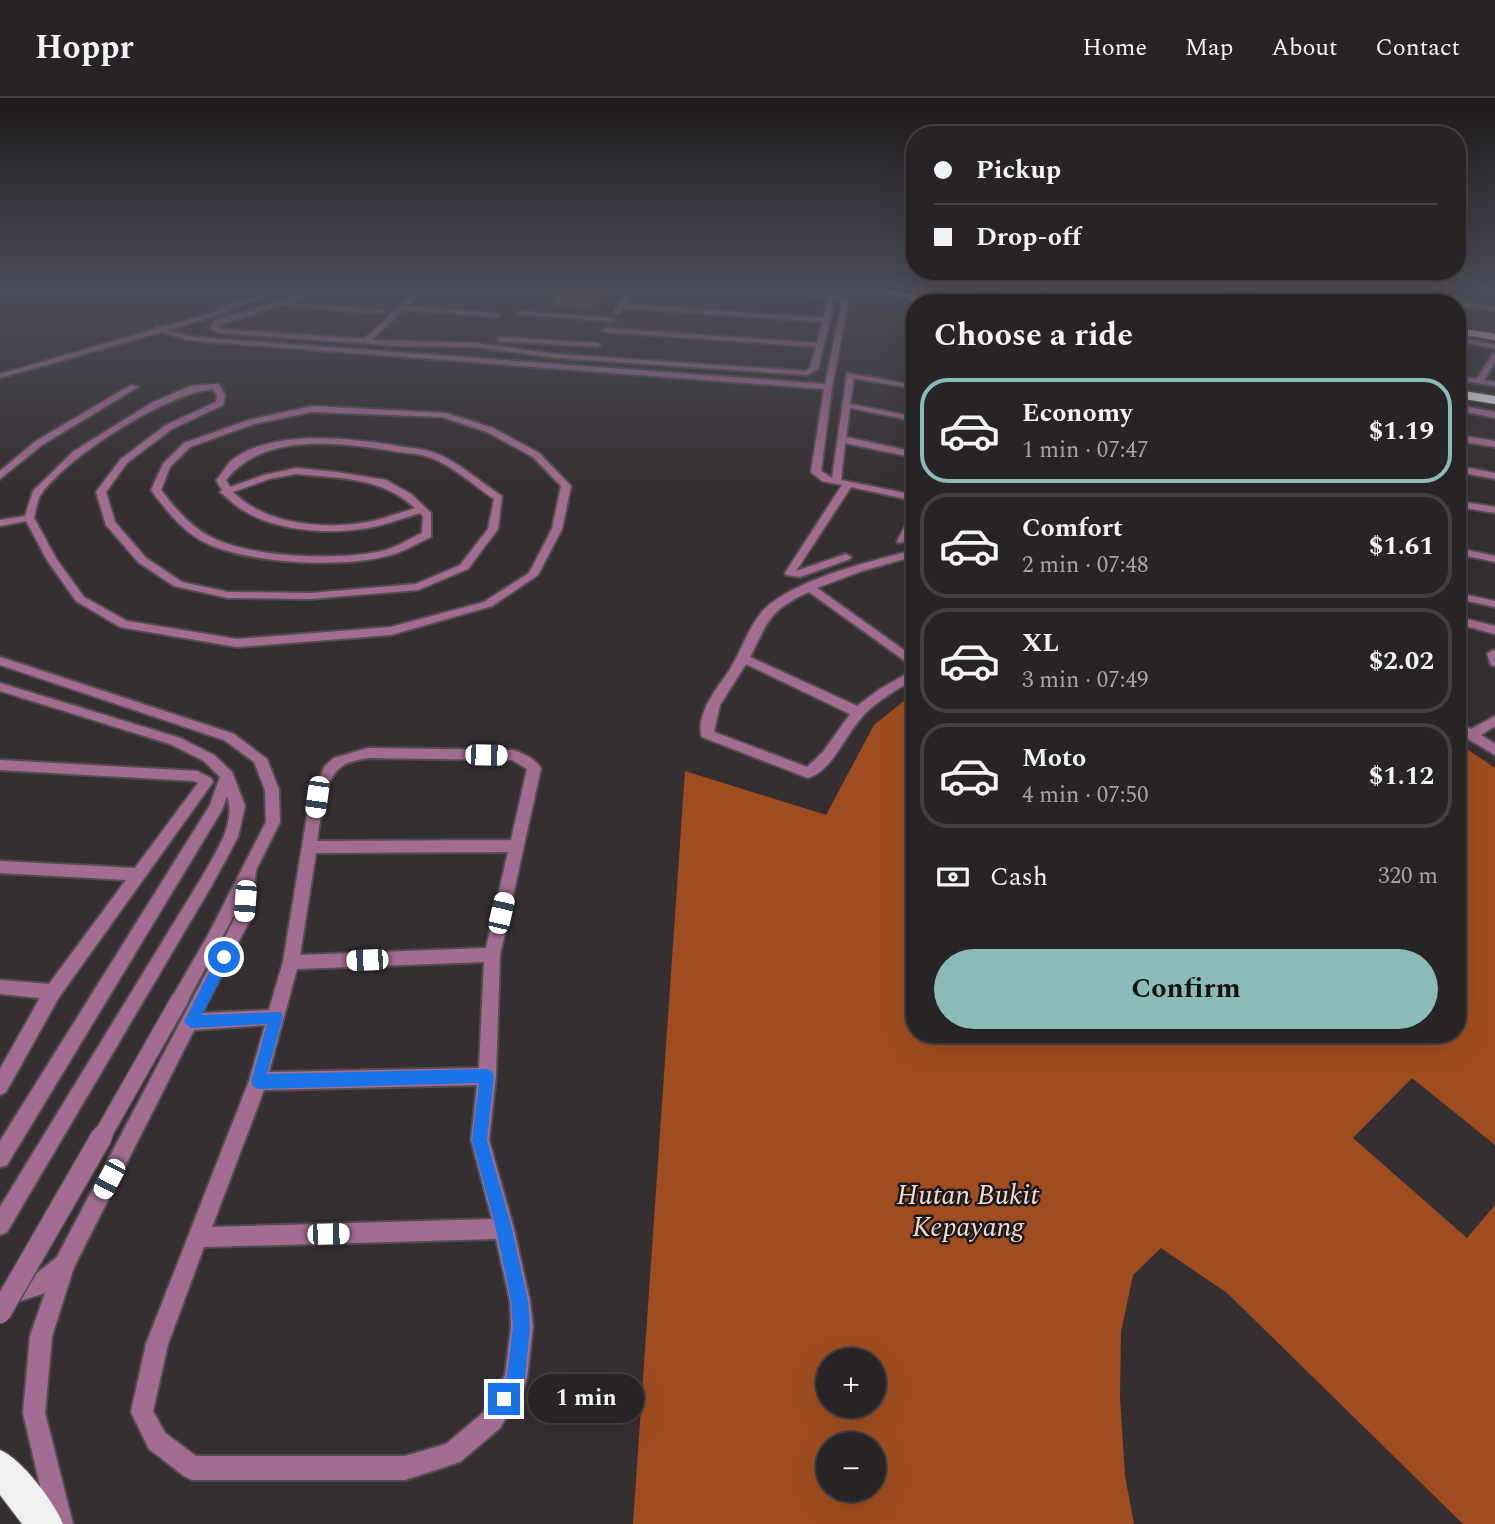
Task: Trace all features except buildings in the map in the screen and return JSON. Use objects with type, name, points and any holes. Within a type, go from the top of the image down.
[{"type":"highway","points":[[1466,388],[1495,393]]},
{"type":"highway","points":[[1466,395],[1495,400]]},
{"type":"highway","points":[[0,1466],[45,1524]]},
{"type":"street","points":[[0,374],[69,355]]},
{"type":"street","points":[[393,355],[828,387]]},
{"type":"street","points":[[463,360],[467,355]]},
{"type":"street","points":[[474,360],[479,355]]},
{"type":"street","points":[[554,355],[807,373],[814,369],[817,355]]},
{"type":"street","points":[[589,359],[592,355]]},
{"type":"street","points":[[834,355],[815,467],[825,479],[906,496]]},
{"type":"street","points":[[1479,381],[1495,356]]},
{"type":"street","points":[[0,366],[39,363]]},
{"type":"street","points":[[0,374],[20,366]]},
{"type":"street","points":[[1484,370],[1495,371]]},
{"type":"street","points":[[836,481],[850,375],[906,385]]},
{"type":"street","points":[[1466,379],[1495,384]]},
{"type":"street","points":[[225,492],[267,477],[296,471],[383,482],[408,496],[422,509],[428,515],[426,535],[385,554],[335,559],[256,554],[206,539],[172,512],[156,489],[166,466],[187,444],[251,422],[313,409],[443,415],[490,430],[536,455],[566,486],[557,529],[533,575],[488,604],[391,631],[237,643],[124,624],[80,599],[52,560],[29,517],[36,493],[77,453],[156,404],[194,388],[216,386],[221,395],[220,403],[169,427],[124,461],[101,492],[110,523],[142,560],[178,584],[228,596],[311,596],[418,587],[464,567],[493,529],[499,498],[430,454],[382,446],[312,440],[257,450],[228,467],[221,480],[225,492],[243,508],[288,523],[335,529],[370,525],[422,509]]},
{"type":"street","points":[[0,476],[39,443],[134,387]]},
{"type":"street","points":[[845,405],[906,417]]},
{"type":"street","points":[[1466,410],[1495,415]]},
{"type":"street","points":[[841,439],[906,453]]},
{"type":"street","points":[[1466,439],[1495,444]]},
{"type":"street","points":[[1466,471],[1495,476]]},
{"type":"street","points":[[846,557],[796,575],[790,573],[848,484]]},
{"type":"street","points":[[1466,505],[1495,510]]},
{"type":"street","points":[[0,523],[29,517]]},
{"type":"street","points":[[902,541],[906,534]]},
{"type":"street","points":[[1466,553],[1495,559]]},
{"type":"street","points":[[906,558],[779,601],[765,615],[743,658],[712,706],[707,734],[808,773],[820,768],[833,743],[858,712],[906,679]]},
{"type":"street","points":[[811,588],[906,657]]},
{"type":"street","points":[[1466,598],[1495,604]]},
{"type":"street","points":[[1466,624],[1495,630]]},
{"type":"street","points":[[743,658],[858,712]]},
{"type":"street","points":[[0,661],[229,737],[260,759],[272,790],[273,822],[214,940],[0,1312]]},
{"type":"street","points":[[0,687],[175,741],[209,758],[227,776],[238,806],[231,837],[0,1225]]},
{"type":"street","points":[[1472,735],[1495,720]]},
{"type":"street","points":[[1466,732],[1495,750]]},
{"type":"street","points":[[368,753],[513,755],[534,768],[492,955],[487,1076],[480,1140],[504,1229],[521,1314],[516,1378],[492,1420],[452,1454],[405,1468],[192,1468],[157,1441],[142,1412],[157,1344],[258,1082],[291,962],[309,847],[317,797],[330,769],[339,761],[368,753]]},
{"type":"street","points":[[0,765],[197,776],[206,782],[136,874],[53,992],[0,1086]]},
{"type":"street","points":[[0,1158],[218,806],[227,776]]},
{"type":"street","points":[[309,847],[516,846]]},
{"type":"street","points":[[0,867],[136,874]]},
{"type":"street","points":[[61,1524],[34,1413],[41,1336],[65,1263],[243,918],[249,869]]},
{"type":"street","points":[[291,962],[492,955]]},
{"type":"street","points":[[0,987],[53,992]]},
{"type":"street","points":[[191,1022],[276,1017]]},
{"type":"street","points":[[258,1082],[487,1076]]},
{"type":"street","points":[[199,1237],[504,1229]]},
{"type":"street","points":[[0,1294],[6,1295],[36,1287],[65,1263]]},
{"type":"green space","name":"Hutan Bukit Kepayang","points":[[906,699],[906,1043],[1466,1043],[1466,748],[1495,768],[1495,1145],[1412,1078],[1353,1138],[1467,1238],[1495,1205],[1495,1524],[1463,1524],[1227,1293],[1161,1248],[1133,1275],[1121,1332],[1120,1398],[1125,1476],[1134,1524],[633,1524],[685,771],[826,815],[874,725]]},
{"type":"route","points":[[224,957],[191,1022],[276,1017],[258,1082],[487,1076],[480,1140],[504,1229],[520,1301],[522,1327],[516,1378],[504,1399]]}]
